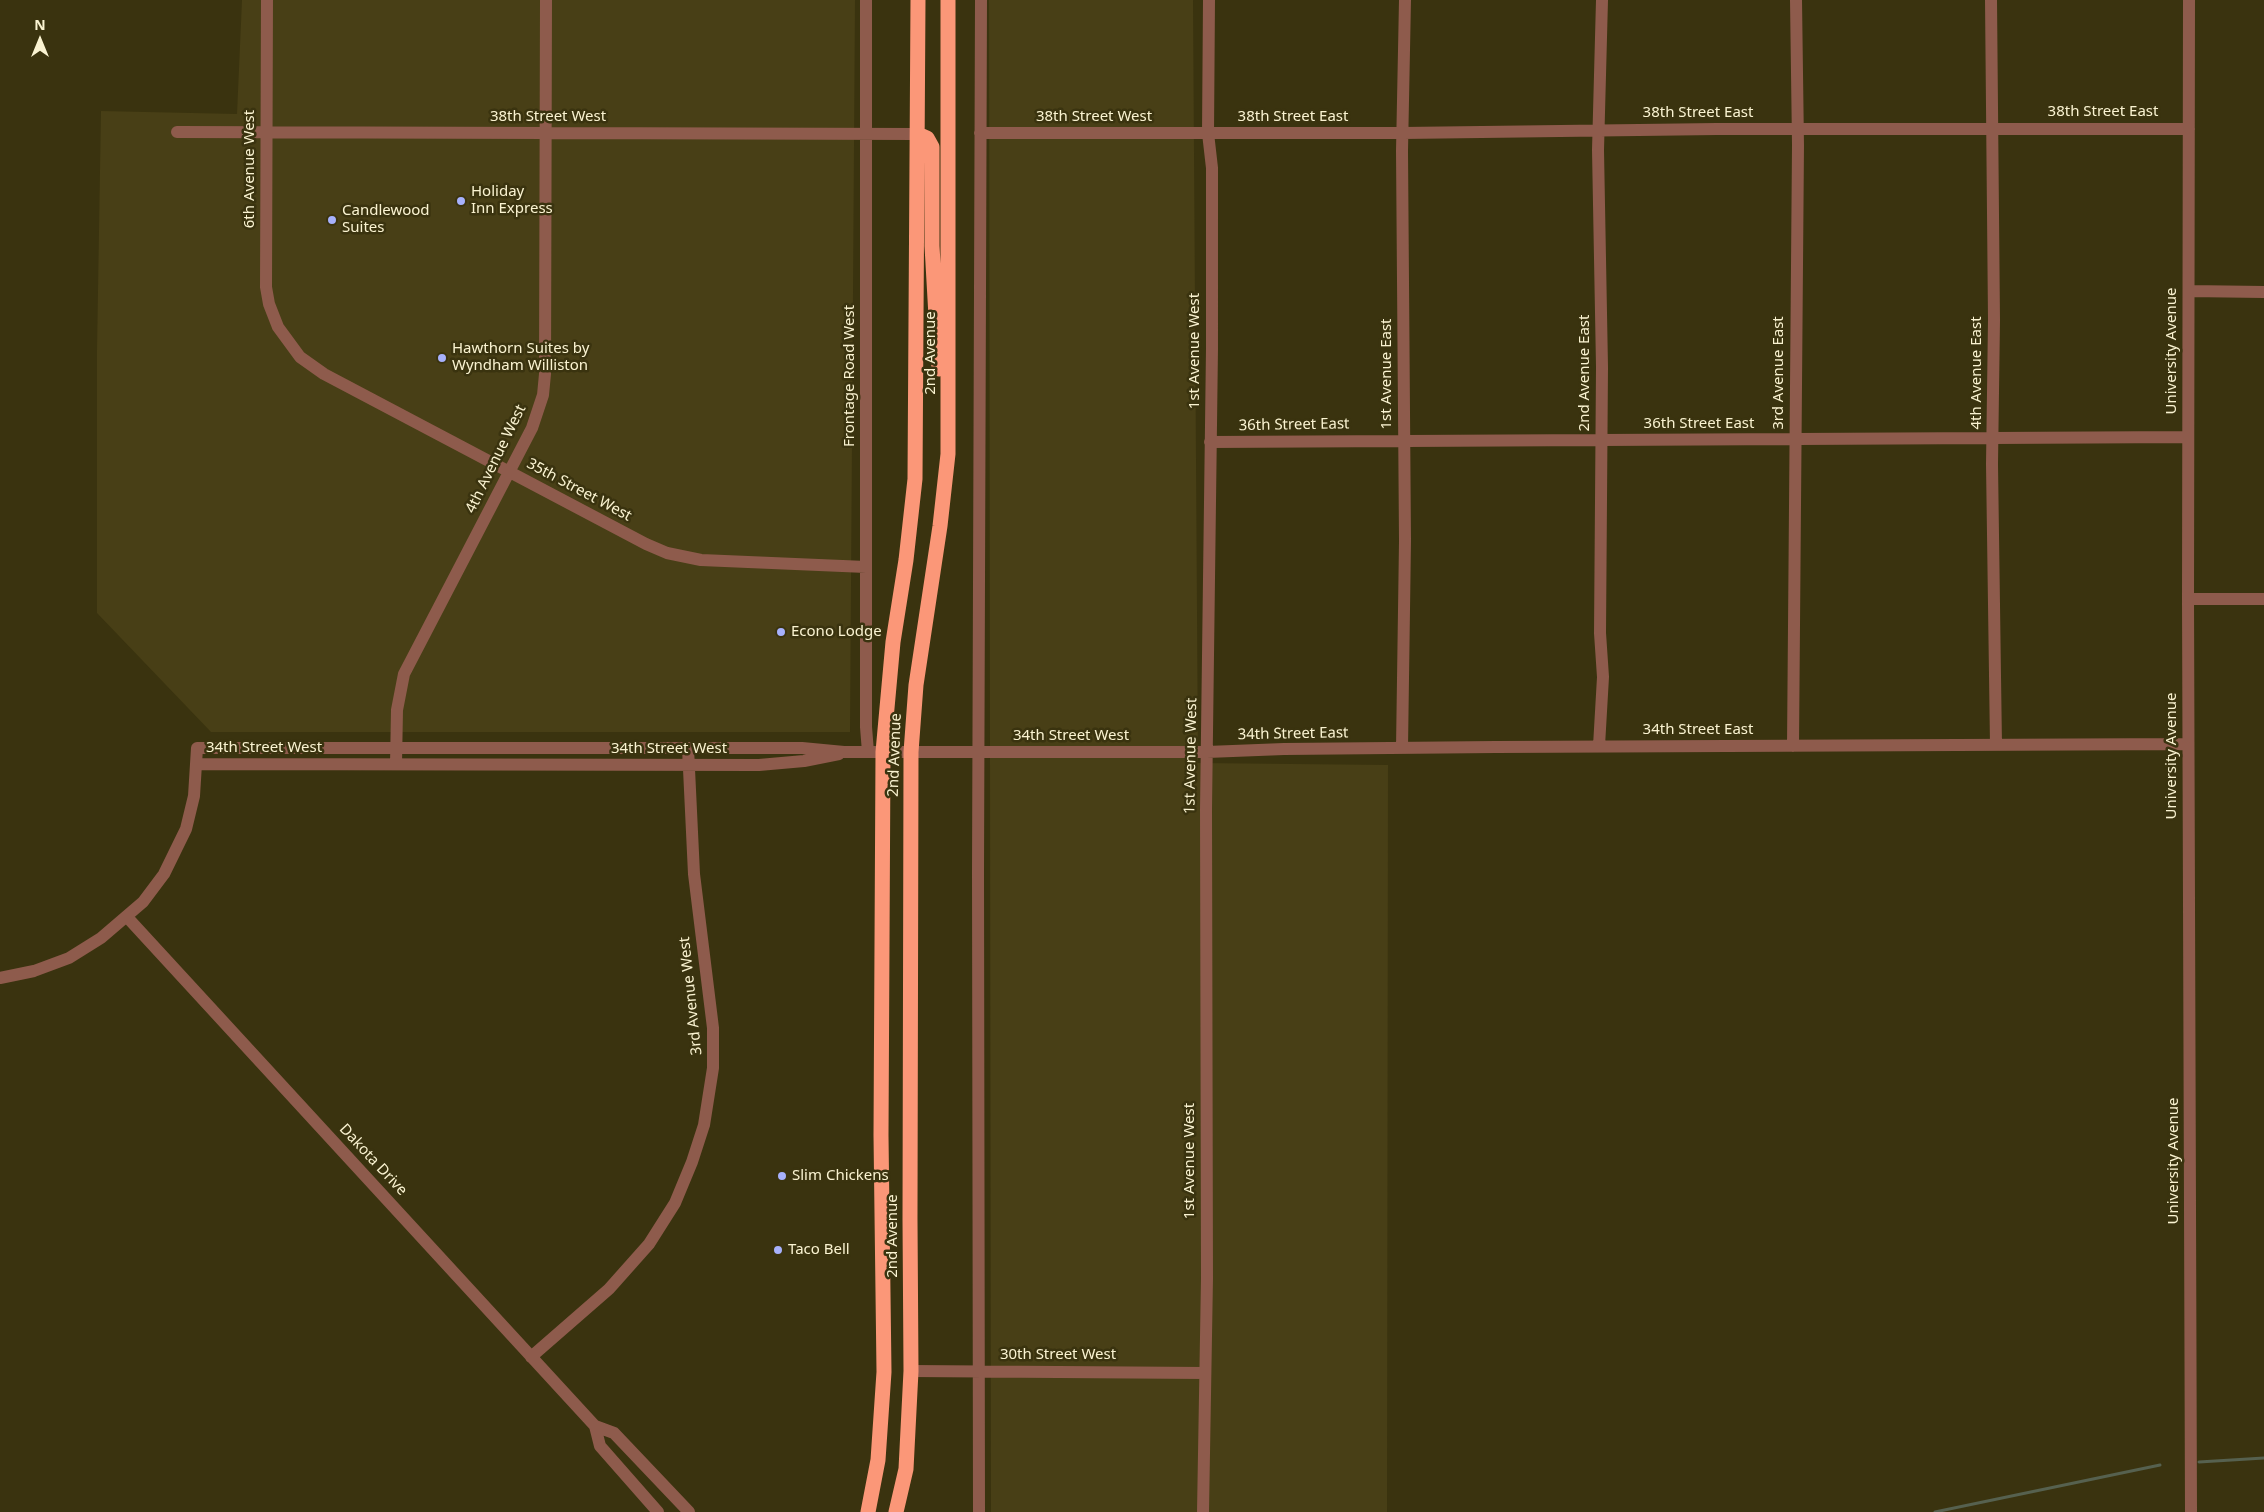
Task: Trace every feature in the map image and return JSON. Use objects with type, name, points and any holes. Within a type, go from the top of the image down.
[{"type":"highway","name":"2nd Avenue","points":[[868,1512],[878,1460],[884,1372],[875,752],[906,560],[915,478],[918,0]]},
{"type":"highway","name":"2nd Avenue","points":[[896,1512],[906,1469],[911,1371],[911,752],[916,684],[942,506],[948,444],[948,0]]},
{"type":"highway","points":[[918,134],[927,138],[932,147],[932,246],[942,453],[942,506]]},
{"type":"street","name":"6th Avenue West","points":[[268,0],[266,287],[269,304],[282,336]]},
{"type":"street","name":"4th Avenue West","points":[[396,764],[397,710],[404,674],[537,417],[544,384],[546,0]]},
{"type":"street","name":"Frontage Road West","points":[[866,0],[866,727],[875,752]]},
{"type":"street","points":[[979,1512],[981,0]]},
{"type":"street","name":"1st Avenue West","points":[[1203,1512],[1212,168],[1208,134],[1209,0]]},
{"type":"street","name":"1st Avenue East","points":[[1402,748],[1405,0]]},
{"type":"street","name":"2nd Avenue East","points":[[1599,746],[1603,677],[1600,632],[1601,440],[1598,130],[1602,0]]},
{"type":"street","name":"3rd Avenue East","points":[[1793,746],[1796,440],[1796,0]]},
{"type":"street","name":"4th Avenue East","points":[[1991,0],[1994,320],[1992,438],[1996,745]]},
{"type":"street","name":"University Avenue","points":[[2190,0],[2188,744],[2191,1512]]},
{"type":"street","name":"38th Street East","points":[[1208,134],[1598,130],[2189,129]]},
{"type":"street","name":"38th Street West","points":[[177,132],[918,134]]},
{"type":"street","name":"38th Street West","points":[[980,134],[1208,134]]},
{"type":"street","points":[[2189,291],[2264,292]]},
{"type":"street","name":"35th Street West","points":[[282,336],[300,357],[324,374],[646,544],[679,557],[708,561],[866,567]]},
{"type":"street","name":"36th Street East","points":[[1210,442],[2188,437]]},
{"type":"street","points":[[2188,599],[2264,599]]},
{"type":"street","name":"34th Street East","points":[[1207,752],[1599,746],[2188,744]]},
{"type":"street","name":"34th Street West","points":[[844,752],[784,763],[689,765],[197,764],[197,748],[802,748],[844,752],[1207,752]]},
{"type":"street","name":"3rd Avenue West","points":[[531,1357],[609,1289],[649,1244],[675,1203],[692,1162],[704,1125],[713,1068],[713,1028],[694,874],[688,748]]},
{"type":"street","points":[[0,978],[34,971],[69,958],[102,938],[127,917],[154,888],[180,844],[192,805],[197,764]]},
{"type":"street","name":"Dakota Drive","points":[[127,917],[594,1426],[600,1446],[658,1512]]},
{"type":"street","name":"30th Street West","points":[[911,1371],[1205,1373]]},
{"type":"street","name":"Dakota Drive","points":[[594,1426],[614,1433],[689,1512]]},
{"type":"shaded area","points":[[242,0],[855,0],[850,732],[211,732],[97,613],[97,350],[101,111],[237,114]]},
{"type":"shaded area","points":[[989,0],[1193,0],[1198,763],[1388,765],[1387,1512],[991,1512]]},
{"type":"waterway","points":[[2199,1462],[2264,1458]]},
{"type":"waterway","points":[[1935,1512],[2160,1465]]},
{"type":"place","name":"Holiday Inn Express","points":[[461,201]]},
{"type":"place","name":"Candlewood Suites","points":[[332,220]]},
{"type":"place","name":"Hawthorn Suites by Wyndham Williston","points":[[442,358]]},
{"type":"place","name":"Econo Lodge","points":[[781,632]]},
{"type":"place","name":"Slim Chickens","points":[[782,1176]]},
{"type":"place","name":"Taco Bell","points":[[778,1250]]}]
